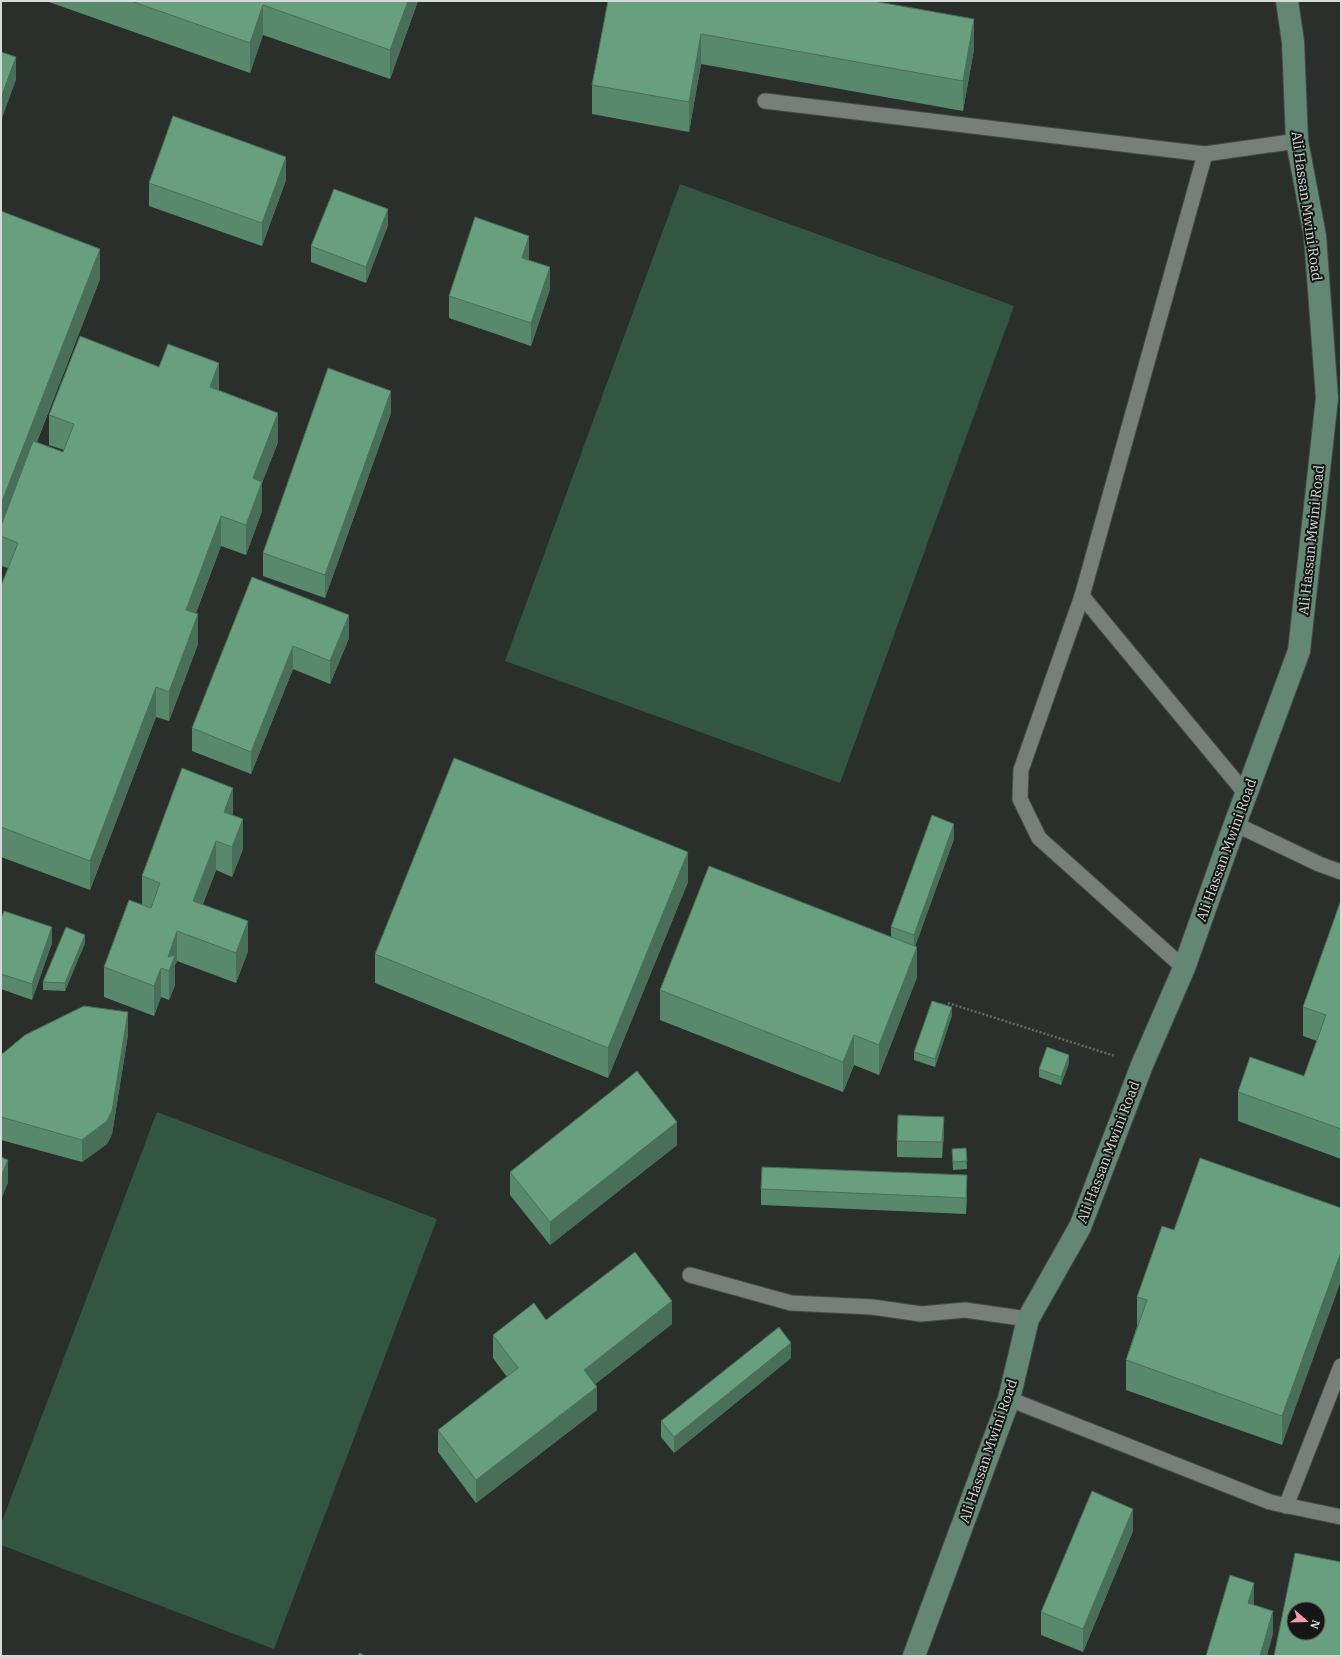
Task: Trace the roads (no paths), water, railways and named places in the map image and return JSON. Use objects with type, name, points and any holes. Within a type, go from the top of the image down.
[{"type":"main road","name":"Ali Hassan Mwini Road","points":[[914,1656],[1009,1399],[1028,1319],[1080,1227],[1142,1065],[1184,968],[1299,651],[1327,398],[1315,236],[1297,142],[1293,42],[1287,1]]},
{"type":"lane","points":[[765,101],[1205,154],[1297,142]]},
{"type":"lane","points":[[1184,968],[1039,838],[1020,799],[1021,770],[1082,596],[1205,154]]},
{"type":"lane","points":[[1082,596],[1246,794]]},
{"type":"lane","points":[[1235,824],[1319,864],[1341,872]]},
{"type":"lane","points":[[690,1275],[791,1303],[872,1307],[921,1314],[965,1310],[1028,1319]]},
{"type":"lane","points":[[1286,1506],[1341,1366]]},
{"type":"lane","points":[[1009,1399],[1270,1502],[1341,1517]]}]
